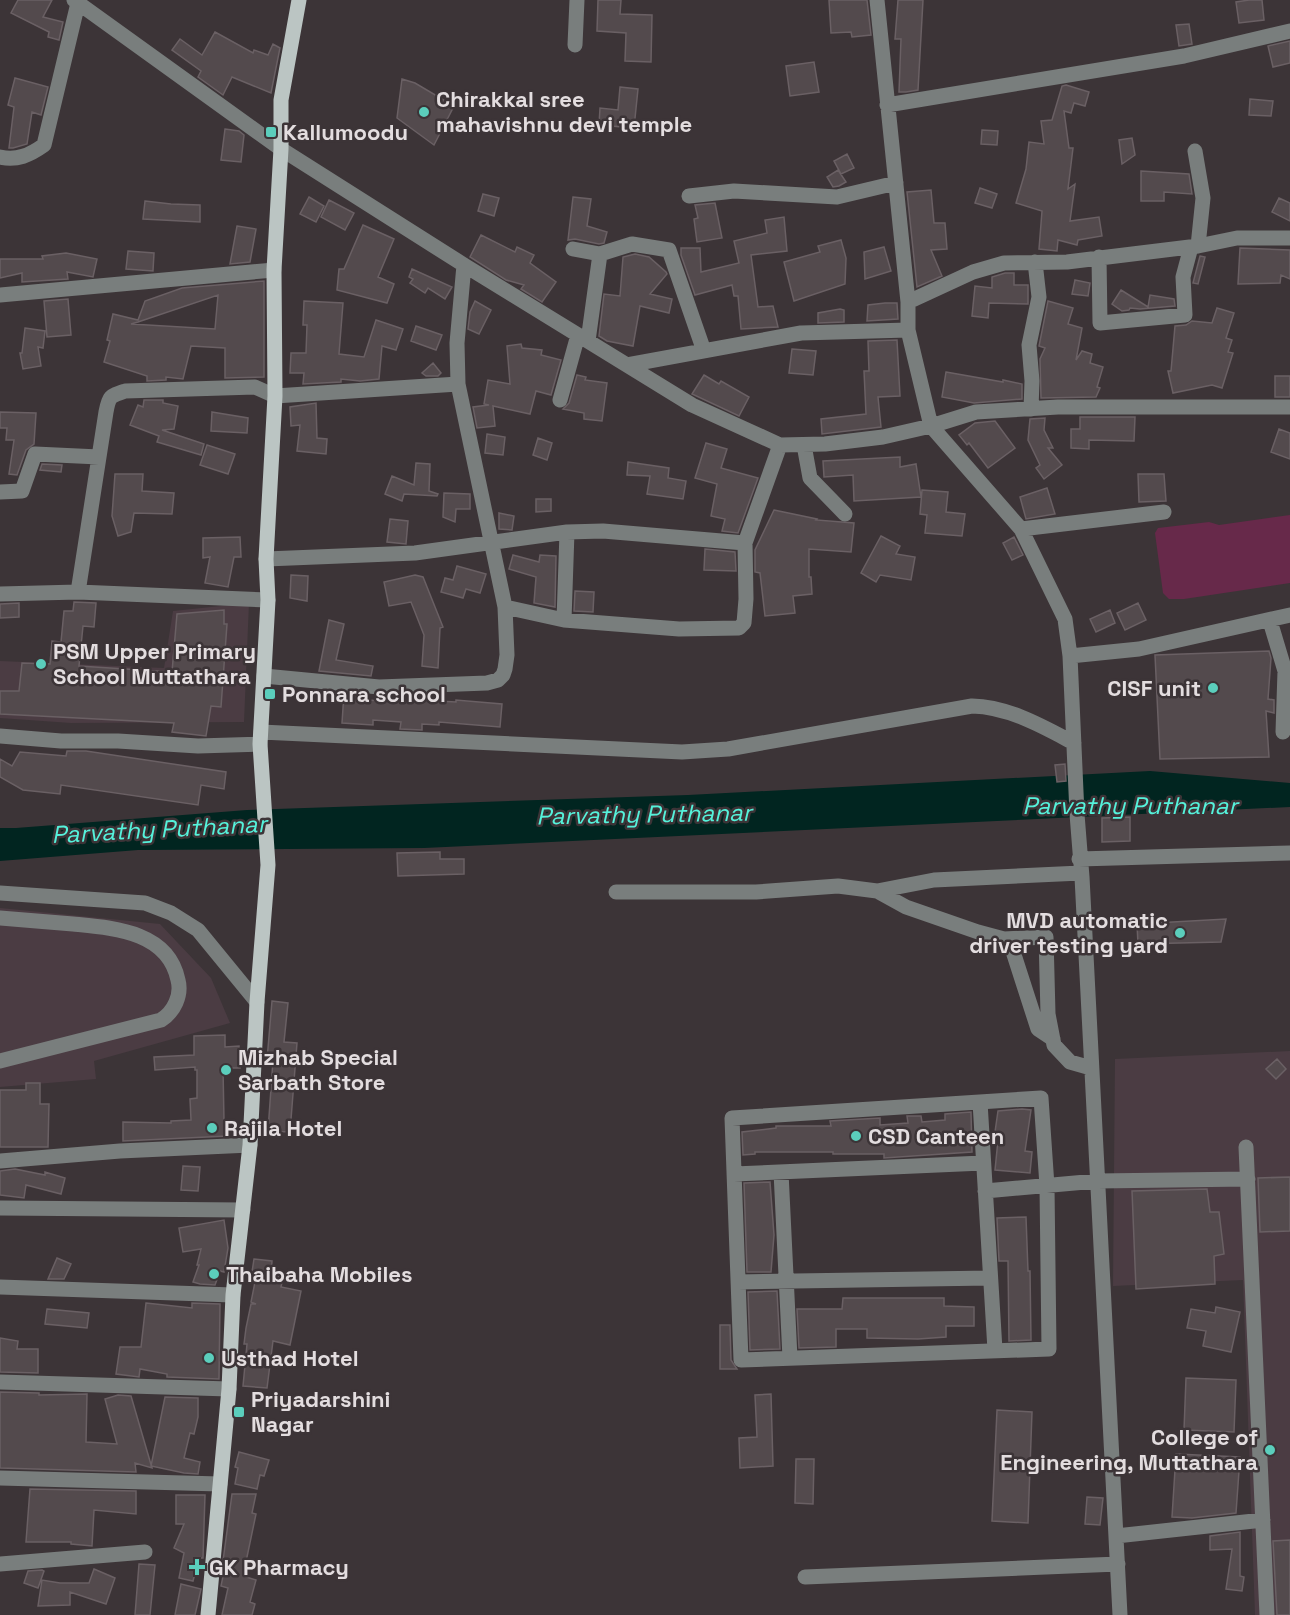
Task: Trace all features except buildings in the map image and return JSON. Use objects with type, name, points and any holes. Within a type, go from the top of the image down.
[{"type":"main road","points":[[208,1615],[229,1389],[233,1295],[250,1145],[257,1002],[268,865],[260,738],[268,600],[266,559],[275,396],[274,270],[281,149],[281,100],[299,0]]},
{"type":"street","points":[[575,45],[577,0]]},
{"type":"street","points":[[877,0],[908,302],[908,330],[931,426],[1021,529],[1065,619],[1070,656],[1120,1615]]},
{"type":"street","points":[[0,157],[9,159],[29,155],[44,145],[76,1],[281,149],[464,265],[692,405],[780,445],[804,445],[883,437],[931,426],[976,412],[1031,409],[1290,407]]},
{"type":"street","points":[[887,105],[1184,56],[1290,31]]},
{"type":"street","points":[[1099,257],[1100,323],[1185,315],[1183,277],[1194,247],[1203,198],[1195,151]]},
{"type":"street","points":[[689,196],[734,191],[837,196],[896,183]]},
{"type":"street","points":[[908,302],[992,265],[1067,262],[1194,247],[1237,238],[1290,238]]},
{"type":"street","points":[[573,249],[600,254],[632,244],[669,250],[704,351]]},
{"type":"street","points":[[560,400],[583,338],[600,254]]},
{"type":"street","points":[[1031,409],[1032,381],[1029,345],[1039,297],[1035,262]]},
{"type":"street","points":[[264,676],[379,687],[487,683],[498,680],[503,675],[507,655],[505,608],[458,384],[457,343],[464,265]]},
{"type":"street","points":[[0,295],[274,270]]},
{"type":"street","points":[[627,365],[801,333],[908,330]]},
{"type":"street","points":[[78,592],[99,457],[109,400],[112,395],[125,391],[255,387],[275,396],[458,384]]},
{"type":"street","points":[[505,608],[564,620],[679,629],[739,628],[744,623],[746,599],[745,543],[780,445]]},
{"type":"street","points":[[804,445],[810,478],[845,514]]},
{"type":"street","points":[[0,492],[22,491],[35,454],[99,457]]},
{"type":"street","points":[[1021,529],[1164,512]]},
{"type":"street","points":[[266,559],[415,553],[567,532],[603,531],[745,543]]},
{"type":"street","points":[[564,620],[567,532]]},
{"type":"street","points":[[0,594],[78,592],[268,600]]},
{"type":"street","points":[[1070,656],[1139,649],[1290,615]]},
{"type":"street","points":[[1270,621],[1285,671],[1283,732]]},
{"type":"street","points":[[0,736],[61,741],[118,741],[198,746],[260,738],[682,752],[728,749],[981,706],[1008,712],[1074,743]]},
{"type":"street","points":[[616,892],[756,892],[838,886],[877,891],[934,880],[1080,866],[1290,853]]},
{"type":"street","points":[[877,891],[906,907],[978,932],[1009,939],[1046,937],[1048,1014],[1054,1045],[1070,1062],[1091,1068]]},
{"type":"street","points":[[0,893],[145,903],[171,913],[198,930],[257,1002]]},
{"type":"street","points":[[0,918],[108,928],[138,935],[155,945],[168,958],[176,972],[179,985],[178,998],[174,1007],[161,1020],[0,1061]]},
{"type":"street","points":[[1009,939],[1038,1029],[1053,1039]]},
{"type":"street","points":[[1041,1098],[1047,1186],[1049,1349],[741,1360],[732,1118],[980,1102],[1041,1098]]},
{"type":"street","points":[[980,1102],[995,1350]]},
{"type":"street","points":[[0,1161],[120,1151],[250,1145]]},
{"type":"street","points":[[1246,1147],[1267,1615]]},
{"type":"street","points":[[734,1174],[983,1163]]},
{"type":"street","points":[[781,1172],[790,1358]]},
{"type":"street","points":[[985,1191],[1097,1181],[1248,1179]]},
{"type":"street","points":[[0,1208],[243,1210]]},
{"type":"street","points":[[738,1282],[990,1278]]},
{"type":"street","points":[[0,1287],[233,1295]]},
{"type":"street","points":[[0,1382],[229,1389]]},
{"type":"street","points":[[0,1478],[220,1484]]},
{"type":"street","points":[[1116,1536],[1263,1520]]},
{"type":"street","points":[[0,1564],[145,1552]]},
{"type":"street","points":[[805,1577],[1118,1564]]},
{"type":"shaded area","points":[[1290,515],[1290,583],[1184,599],[1169,599],[1163,593],[1155,533],[1158,528],[1209,522],[1219,525]]},
{"type":"shaded area","name":"PSM Upper Primary School Muttathara","points":[[249,603],[244,722],[71,723],[0,718],[0,661],[164,668],[173,611]]},
{"type":"shaded area","points":[[0,908],[160,924],[211,978],[230,1023],[94,1061],[96,1079],[0,1087]]},
{"type":"shaded area","name":"College of Engineering, Muttathara","points":[[1290,1051],[1290,1615],[1255,1615],[1243,1280],[1113,1286],[1115,1059]]},
{"type":"water","name":"Parvathy Puthanar","points":[[1150,771],[1290,783],[1290,807],[424,848],[138,850],[0,861],[0,828],[247,810],[688,795]]},
{"type":"place","name":"Chirakkal sree mahavishnu devi temple","points":[[424,112]]},
{"type":"place","name":"Kallumoodu","points":[[271,132]]},
{"type":"place","name":"PSM Upper Primary School Muttathara","points":[[41,664]]},
{"type":"place","name":"CISF unit","points":[[1213,688]]},
{"type":"place","name":"Ponnara school","points":[[270,694]]},
{"type":"place","name":"MVD automatic driver testing yard","points":[[1180,933]]},
{"type":"place","name":"Mizhab Special Sarbath Store","points":[[226,1070]]},
{"type":"place","name":"Rajila Hotel","points":[[212,1128]]},
{"type":"place","name":"CSD Canteen","points":[[856,1136]]},
{"type":"place","name":"Thaibaha Mobiles","points":[[214,1274]]},
{"type":"place","name":"Usthad Hotel","points":[[209,1358]]},
{"type":"place","name":"Priyadarshini Nagar","points":[[239,1412]]},
{"type":"place","name":"College of Engineering, Muttathara","points":[[1270,1450]]},
{"type":"place","name":"GK Pharmacy","points":[[197,1567]]}]
